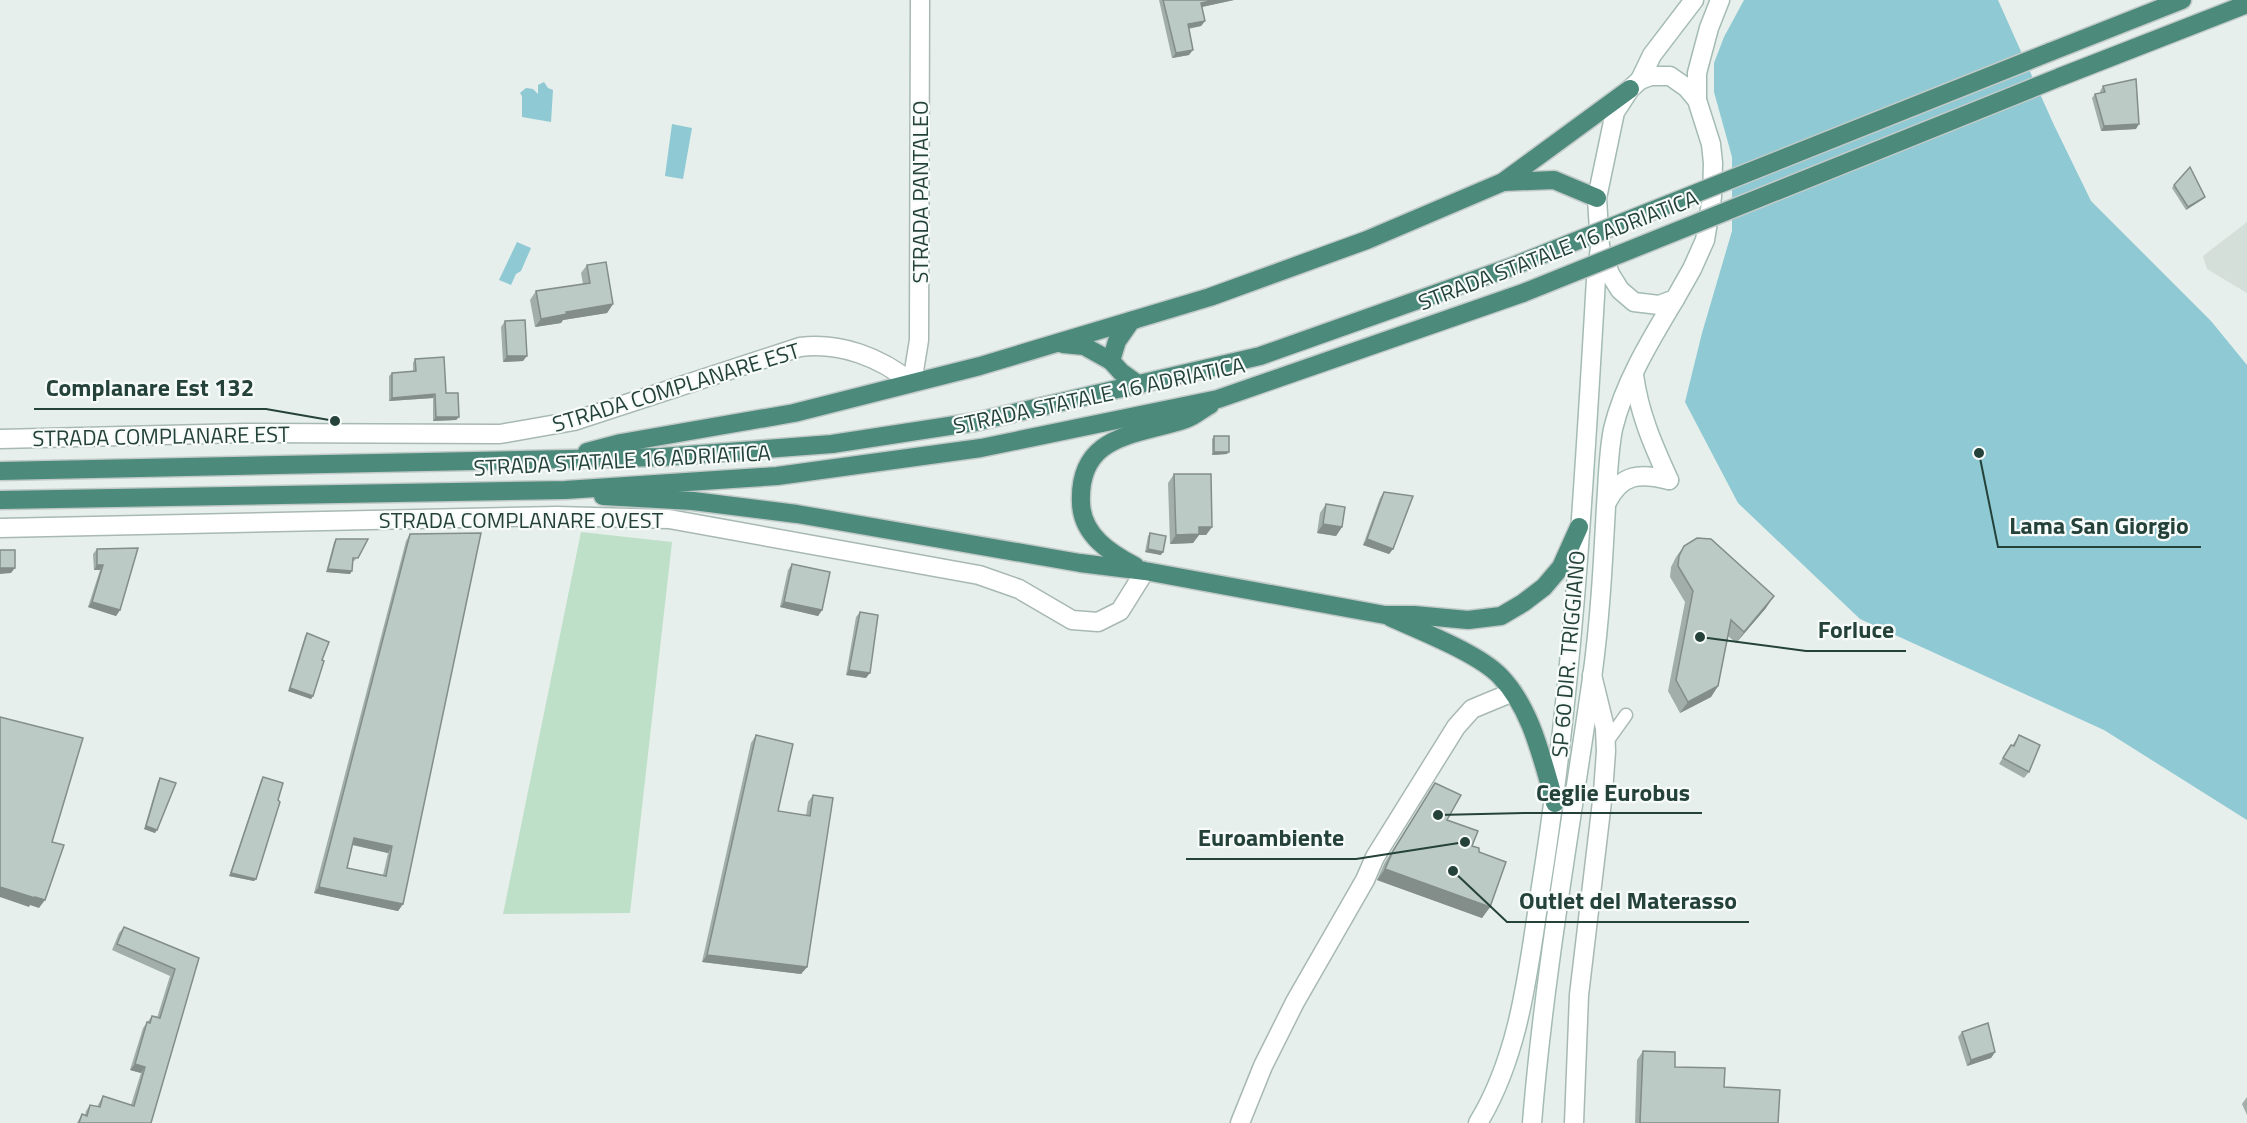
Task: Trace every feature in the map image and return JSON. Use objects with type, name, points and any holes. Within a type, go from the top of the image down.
[{"type":"highway","name":"STRADA STATALE 16 ADRIATICA","points":[[0,471],[661,457],[832,444],[975,422],[1260,356],[1511,267],[2181,0]]},
{"type":"highway","name":"STRADA STATALE 16 ADRIATICA","points":[[0,500],[565,490],[788,475],[981,448],[1218,399],[1523,293],[2247,4]]},
{"type":"highway","points":[[1111,362],[1117,341],[1131,321],[1210,297],[1357,244],[1503,182],[1635,85]]},
{"type":"highway","points":[[1503,182],[1554,180],[1597,198]]},
{"type":"highway","points":[[560,460],[621,442],[794,413],[980,366],[1145,317]]},
{"type":"highway","points":[[1053,343],[1084,346],[1111,362],[1139,385]]},
{"type":"highway","points":[[1145,571],[1105,548],[1091,533],[1081,511],[1080,488],[1087,467],[1102,448],[1122,436],[1189,418],[1218,399]]},
{"type":"highway","points":[[565,490],[616,498],[693,501],[797,514],[1080,563],[1145,571],[1385,615],[1468,620],[1500,616],[1523,603],[1544,587],[1561,567],[1579,528]]},
{"type":"highway","points":[[1385,615],[1452,646],[1488,666],[1499,675],[1522,707],[1555,803]]},
{"type":"street","name":"STRADA PANTALEO","points":[[912,382],[919,340],[920,0]]},
{"type":"street","points":[[1675,299],[1659,305],[1634,302],[1620,290],[1610,273],[1600,247],[1597,198],[1615,112],[1635,85],[1652,55],[1694,0]]},
{"type":"street","points":[[1532,1123],[1541,1023],[1592,674],[1607,503],[1608,459],[1614,428],[1634,375],[1692,269],[1705,240],[1712,197],[1713,163],[1711,144],[1697,100],[1697,73],[1709,28],[1720,0]]},
{"type":"street","points":[[1635,85],[1651,76],[1670,76],[1687,88],[1697,100]]},
{"type":"street","name":"SP 60 DIR. TRIGGIANO","points":[[1478,1123],[1492,1100],[1512,1045],[1524,993],[1555,803],[1567,700],[1600,247]]},
{"type":"street","name":"STRADA COMPLANARE EST","points":[[0,439],[245,434],[500,434],[574,421],[800,347],[821,344],[837,346],[865,356],[900,373],[912,382]]},
{"type":"street","points":[[1607,503],[1617,485],[1626,480],[1652,476],[1669,480],[1646,430],[1637,401],[1634,375]]},
{"type":"street","name":"STRADA COMPLANARE OVEST","points":[[0,528],[545,516],[669,519],[913,561],[979,575],[1019,589],[1072,620],[1098,622],[1120,611],[1145,571]]},
{"type":"street","points":[[1574,1123],[1579,995],[1603,793],[1606,743],[1592,674]]},
{"type":"street","points":[[1240,1123],[1263,1066],[1295,1002],[1365,880],[1375,856],[1456,727],[1472,710],[1513,692]]},
{"type":"lane","points":[[1606,743],[1626,715]]},
{"type":"shaded area","points":[[2247,222],[2247,293],[2207,269],[2203,256]]},
{"type":"green space","points":[[581,532],[672,542],[630,913],[503,914]]},
{"type":"water","points":[[1744,0],[1998,0],[2091,201],[2211,321],[2247,365],[2247,820],[2104,730],[1860,619],[1738,503],[1685,402],[1702,333],[1732,231],[1732,157],[1714,92],[1714,63],[1724,37]]},
{"type":"water","points":[[544,82],[548,88],[553,90],[551,122],[522,117],[520,93],[526,88],[533,89],[538,94],[538,85]]},
{"type":"water","points":[[672,124],[692,128],[683,179],[665,176]]},
{"type":"water","points":[[517,242],[531,248],[521,271],[516,274],[511,285],[499,280]]},
{"type":"building","points":[[1163,0],[1215,0],[1201,3],[1205,21],[1188,24],[1193,50],[1176,53]]},
{"type":"building","points":[[2136,79],[2139,124],[2104,126],[2095,94],[2105,92],[2103,86]]},
{"type":"building","points":[[2190,167],[2205,197],[2188,207],[2174,185]]},
{"type":"building","points":[[606,262],[613,304],[541,319],[536,291],[590,283],[587,265]]},
{"type":"building","points":[[525,320],[527,356],[507,356],[505,321]]},
{"type":"building","points":[[444,357],[446,393],[458,393],[459,417],[436,417],[435,394],[392,398],[392,373],[416,371],[415,359]]},
{"type":"building","points":[[1214,436],[1229,436],[1229,452],[1214,452]]},
{"type":"building","points":[[1174,474],[1211,474],[1212,527],[1199,527],[1199,534],[1176,535]]},
{"type":"building","points":[[1384,492],[1413,496],[1393,549],[1367,539]]},
{"type":"building","points":[[1326,504],[1345,507],[1342,527],[1323,524]]},
{"type":"building","points":[[481,533],[403,904],[319,887],[410,534]],"holes":[[[354,838],[392,846],[386,876],[347,868]]]},
{"type":"building","points":[[1150,533],[1166,536],[1163,552],[1148,549]]},
{"type":"building","points":[[1697,538],[1711,539],[1774,596],[1744,632],[1731,620],[1718,686],[1688,702],[1676,680],[1693,591],[1678,566],[1679,556],[1684,546]]},
{"type":"building","points":[[336,539],[368,539],[358,558],[353,558],[352,571],[328,569]]},
{"type":"building","points":[[138,548],[120,610],[92,602],[103,565],[97,565],[97,549]]},
{"type":"building","points":[[0,550],[15,550],[15,568],[0,568]]},
{"type":"building","points":[[792,564],[830,572],[822,610],[784,602]]},
{"type":"building","points":[[860,612],[878,615],[870,673],[849,670]]},
{"type":"building","points":[[307,633],[329,642],[313,696],[290,688]]},
{"type":"building","points":[[0,717],[83,738],[52,842],[64,845],[45,900],[0,887]]},
{"type":"building","points":[[756,735],[793,744],[778,811],[810,816],[813,795],[833,798],[807,967],[707,955]]},
{"type":"building","points":[[2019,735],[2040,745],[2029,772],[2003,758],[2011,745],[2014,746]]},
{"type":"building","points":[[263,777],[283,783],[278,800],[280,802],[256,879],[231,873]]},
{"type":"building","points":[[160,778],[176,783],[157,830],[146,826]]},
{"type":"building","points":[[1435,783],[1461,795],[1447,820],[1478,831],[1472,846],[1479,848],[1479,852],[1506,862],[1490,907],[1385,869],[1393,851]]},
{"type":"building","points":[[124,927],[199,958],[151,1123],[79,1123],[82,1114],[87,1116],[90,1105],[100,1107],[103,1096],[134,1106],[145,1067],[135,1064],[147,1022],[150,1023],[152,1016],[160,1018],[175,969],[117,944]]},
{"type":"building","points":[[1988,1023],[1995,1052],[1971,1060],[1962,1032]]},
{"type":"building","points":[[1643,1051],[1675,1052],[1675,1067],[1725,1068],[1724,1087],[1780,1090],[1778,1123],[1640,1123]]},
{"type":"place","name":"Complanare Est 132","points":[[335,421]]},
{"type":"place","name":"Lama San Giorgio","points":[[1979,453]]},
{"type":"place","name":"Forluce","points":[[1700,637]]},
{"type":"place","name":"Ceglie Eurobus","points":[[1438,815]]},
{"type":"place","name":"Euroambiente","points":[[1465,842]]},
{"type":"place","name":"Outlet del Materasso","points":[[1453,871]]}]
